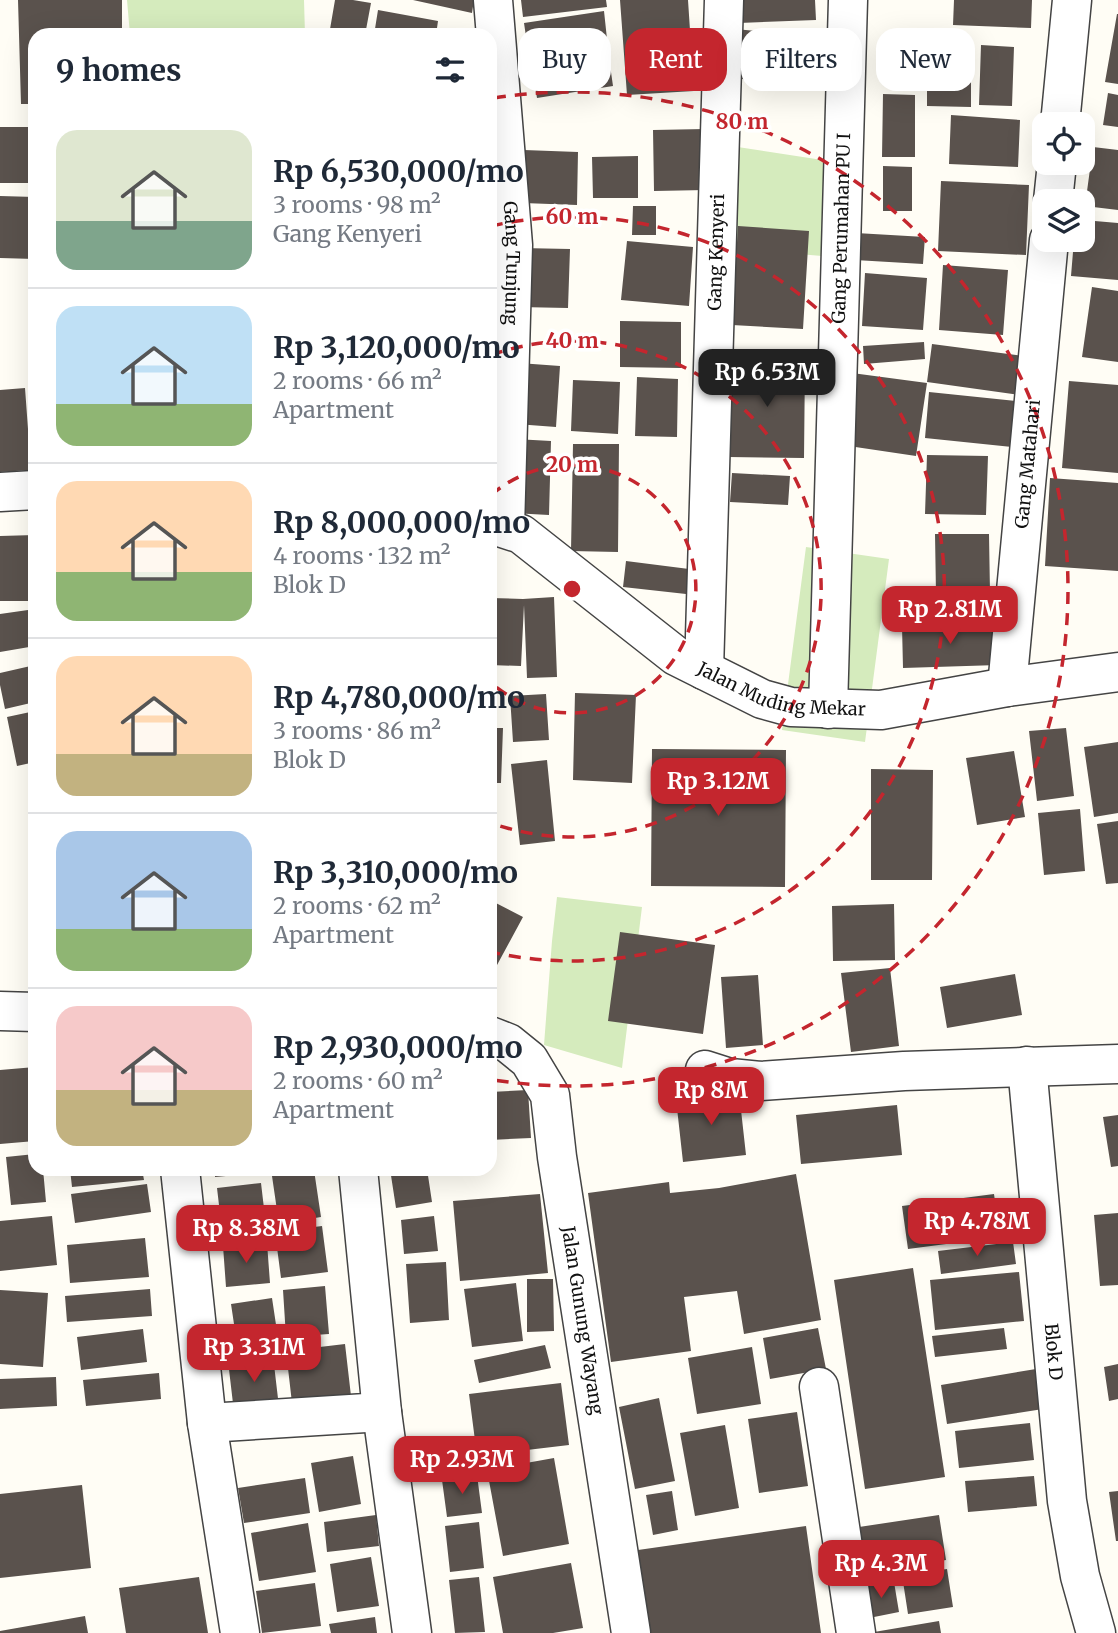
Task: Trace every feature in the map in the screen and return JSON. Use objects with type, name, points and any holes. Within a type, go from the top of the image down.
[{"type":"street","name":"Gang Tunjung","points":[[493,0],[495,28]]},
{"type":"street","name":"Gang Kenyeri","points":[[704,670],[724,0]]},
{"type":"street","name":"Gang Perumahan PU I","points":[[828,709],[848,0]]},
{"type":"street","points":[[1061,112],[1072,0]]},
{"type":"street","name":"Gang Tunjung","points":[[497,49],[513,245],[497,526]]},
{"type":"street","name":"Gang Matahari","points":[[1007,687],[1048,252]]},
{"type":"street","points":[[0,492],[28,490]]},
{"type":"street","name":"Jalan Muding Mekar","points":[[497,526],[521,534],[676,656],[762,699],[791,708],[881,710],[1007,687],[1118,672]]},
{"type":"street","points":[[0,1011],[28,1012]]},
{"type":"street","name":"Jalan Gunung Wayang","points":[[497,1038],[508,1042],[529,1060],[550,1095],[557,1157],[631,1633]]},
{"type":"street","points":[[705,1070],[730,1078],[760,1081],[904,1071],[1118,1064]]},
{"type":"street","name":"Blok D","points":[[1027,1066],[1067,1501],[1080,1576],[1096,1633]]},
{"type":"street","points":[[181,1176],[207,1423],[240,1633]]},
{"type":"street","points":[[359,1176],[382,1412],[412,1633]]},
{"type":"street","points":[[819,1387],[856,1633]]},
{"type":"street","points":[[207,1423],[382,1412]]},
{"type":"green space","points":[[127,0],[304,0],[305,28],[129,28]]},
{"type":"green space","points":[[718,144],[855,165],[834,257],[727,248]]},
{"type":"green space","points":[[806,547],[889,559],[865,742],[782,730]]},
{"type":"green space","points":[[557,897],[642,907],[622,1068],[544,1045]]},
{"type":"building","points":[[18,0],[122,0],[122,28],[28,28],[28,104],[21,104]]},
{"type":"building","points":[[335,0],[371,3],[366,28],[330,28]]},
{"type":"building","points":[[413,0],[474,0],[472,13]]},
{"type":"building","points":[[521,0],[606,0],[607,7],[523,17]]},
{"type":"building","points":[[620,0],[688,0],[690,28],[625,28],[625,68]]},
{"type":"building","points":[[738,0],[815,0],[816,20],[739,23]]},
{"type":"building","points":[[954,0],[1032,0],[1031,28],[953,25]]},
{"type":"building","points":[[378,10],[438,21],[437,28],[375,28]]},
{"type":"building","points":[[604,11],[606,28],[525,28],[524,23]]},
{"type":"building","points":[[1118,14],[1118,84],[1105,82]]},
{"type":"building","points":[[735,29],[741,30],[741,79],[731,78]]},
{"type":"building","points":[[981,45],[1014,47],[1012,106],[979,105]]},
{"type":"building","points":[[536,91],[581,91],[537,98]]},
{"type":"building","points":[[627,91],[694,91],[627,95]]},
{"type":"building","points":[[927,91],[971,91],[971,107],[927,106]]},
{"type":"building","points":[[1108,93],[1118,95],[1118,127],[1103,125]]},
{"type":"building","points":[[883,94],[915,95],[915,157],[882,157]]},
{"type":"building","points":[[951,115],[1020,120],[1018,167],[949,164]]},
{"type":"building","points":[[0,127],[28,127],[28,183],[0,183]]},
{"type":"building","points":[[705,129],[706,190],[654,191],[653,130]]},
{"type":"building","points":[[1095,147],[1118,150],[1118,210],[1095,207],[1095,189],[1087,189],[1089,175],[1095,175]]},
{"type":"building","points":[[524,150],[578,152],[577,205],[523,203]]},
{"type":"building","points":[[638,156],[638,198],[593,198],[592,157]]},
{"type":"building","points":[[883,166],[912,167],[912,211],[883,211]]},
{"type":"building","points":[[941,181],[1029,185],[1026,255],[938,251]]},
{"type":"building","points":[[0,196],[28,197],[28,259],[0,258]]},
{"type":"building","points":[[633,206],[656,206],[656,235],[632,235]]},
{"type":"building","points":[[1095,221],[1118,223],[1118,280],[1071,276],[1073,252],[1095,252]]},
{"type":"building","points":[[738,226],[809,231],[803,329],[732,325]]},
{"type":"building","points":[[856,233],[925,237],[923,264],[855,260]]},
{"type":"building","points":[[627,241],[693,247],[689,306],[621,300]]},
{"type":"building","points":[[521,248],[570,249],[568,308],[519,307]]},
{"type":"building","points":[[943,265],[1008,270],[1003,335],[939,330]]},
{"type":"building","points":[[865,273],[927,278],[923,330],[862,326]]},
{"type":"building","points":[[1092,287],[1118,291],[1118,362],[1082,357]]},
{"type":"building","points":[[620,321],[681,322],[681,368],[620,367]]},
{"type":"building","points":[[924,342],[925,359],[864,364],[863,346]]},
{"type":"building","points":[[932,344],[1024,356],[1019,395],[927,382]]},
{"type":"building","points":[[730,360],[805,360],[804,458],[729,457]]},
{"type":"building","points":[[519,363],[560,366],[556,427],[516,424]]},
{"type":"building","points":[[852,373],[927,383],[916,456],[842,445]]},
{"type":"building","points":[[637,377],[678,379],[677,437],[635,436]]},
{"type":"building","points":[[573,380],[620,382],[618,434],[571,431]]},
{"type":"building","points":[[1069,381],[1118,385],[1118,473],[1062,468]]},
{"type":"building","points":[[25,388],[28,470],[0,472],[0,390]]},
{"type":"building","points":[[929,392],[1016,401],[1012,447],[925,438]]},
{"type":"building","points":[[515,439],[551,441],[549,515],[512,513]]},
{"type":"building","points":[[573,444],[619,444],[618,552],[571,551]]},
{"type":"building","points":[[927,455],[988,456],[986,515],[925,514]]},
{"type":"building","points":[[732,473],[790,476],[788,505],[730,502]]},
{"type":"building","points":[[1050,478],[1118,483],[1118,571],[1045,566]]},
{"type":"building","points":[[935,534],[989,534],[990,593],[936,594]]},
{"type":"building","points":[[28,535],[28,601],[0,601],[0,536]]},
{"type":"building","points":[[626,561],[689,569],[686,594],[623,587]]},
{"type":"building","points":[[554,597],[557,677],[527,678],[524,605],[521,666],[497,665],[497,598]]},
{"type":"building","points":[[28,610],[28,647],[0,652],[0,614]]},
{"type":"building","points":[[997,623],[998,665],[903,668],[902,626]]},
{"type":"building","points":[[28,667],[28,704],[5,709],[0,673]]},
{"type":"building","points":[[575,693],[636,695],[632,783],[573,780]]},
{"type":"building","points":[[546,694],[549,740],[513,742],[510,696]]},
{"type":"building","points":[[28,712],[28,764],[17,766],[7,717]]},
{"type":"building","points":[[497,728],[503,728],[501,783],[497,783]]},
{"type":"building","points":[[1066,728],[1074,796],[1037,801],[1029,731]]},
{"type":"building","points":[[1118,742],[1118,813],[1094,817],[1084,747]]},
{"type":"building","points":[[652,749],[786,750],[785,887],[651,886]]},
{"type":"building","points":[[1014,751],[1025,817],[977,825],[966,758]]},
{"type":"building","points":[[547,760],[555,841],[520,845],[511,764]]},
{"type":"building","points":[[871,769],[933,770],[932,880],[871,880]]},
{"type":"building","points":[[1080,809],[1085,871],[1044,875],[1038,813]]},
{"type":"building","points":[[1118,821],[1118,883],[1106,884],[1097,824]]},
{"type":"building","points":[[497,904],[523,917],[497,965]]},
{"type":"building","points":[[894,904],[895,960],[833,961],[832,906]]},
{"type":"building","points":[[620,932],[715,945],[703,1034],[608,1021]]},
{"type":"building","points":[[890,968],[899,1046],[851,1052],[841,973]]},
{"type":"building","points":[[1015,974],[1022,1015],[947,1028],[940,987]]},
{"type":"building","points":[[758,975],[763,1045],[726,1048],[721,977]]},
{"type":"building","points":[[28,1068],[28,1142],[0,1144],[0,1070]]},
{"type":"building","points":[[528,1090],[531,1138],[497,1140],[497,1092]]},
{"type":"building","points":[[739,1092],[746,1155],[683,1162],[676,1099]]},
{"type":"building","points":[[897,1105],[902,1155],[801,1164],[796,1115]]},
{"type":"building","points":[[1118,1115],[1118,1166],[1111,1167],[1103,1117]]},
{"type":"building","points":[[28,1155],[28,1176],[44,1176],[46,1202],[11,1205],[6,1157]]},
{"type":"building","points":[[796,1174],[821,1320],[744,1334],[737,1291],[684,1297],[691,1351],[611,1362],[588,1193],[669,1182],[670,1193],[719,1188]]},
{"type":"building","points":[[71,1176],[143,1176],[144,1180],[72,1187]]},
{"type":"building","points":[[272,1176],[315,1176],[321,1217],[279,1224]]},
{"type":"building","points":[[391,1176],[428,1176],[432,1202],[396,1208]]},
{"type":"building","points":[[261,1183],[267,1234],[223,1239],[217,1188]]},
{"type":"building","points":[[147,1184],[151,1212],[75,1223],[71,1194]]},
{"type":"building","points":[[540,1194],[548,1273],[460,1281],[453,1201]]},
{"type":"building","points":[[994,1194],[1000,1237],[908,1249],[902,1206]]},
{"type":"building","points":[[1118,1213],[1118,1285],[1100,1286],[1094,1215]]},
{"type":"building","points":[[52,1216],[57,1265],[0,1271],[0,1221]]},
{"type":"building","points":[[434,1216],[438,1251],[404,1254],[401,1220]]},
{"type":"building","points":[[322,1226],[328,1272],[281,1278],[275,1232]]},
{"type":"building","points":[[145,1238],[149,1277],[70,1283],[67,1245]]},
{"type":"building","points":[[1013,1242],[1016,1264],[941,1274],[938,1251]]},
{"type":"building","points":[[267,1243],[270,1283],[226,1287],[223,1246]]},
{"type":"building","points":[[446,1262],[449,1320],[410,1323],[406,1264]]},
{"type":"building","points":[[913,1268],[945,1477],[865,1489],[834,1280]]},
{"type":"building","points":[[1019,1272],[1024,1321],[935,1330],[930,1280]]},
{"type":"building","points":[[527,1279],[553,1279],[554,1331],[527,1332]]},
{"type":"building","points":[[516,1283],[523,1341],[472,1347],[464,1289]]},
{"type":"building","points":[[325,1286],[329,1334],[286,1337],[283,1290]]},
{"type":"building","points":[[150,1289],[152,1316],[67,1322],[65,1296]]},
{"type":"building","points":[[0,1290],[48,1293],[43,1367],[0,1364]]},
{"type":"building","points":[[272,1298],[278,1338],[237,1344],[231,1304]]},
{"type":"building","points":[[818,1328],[826,1369],[770,1379],[763,1338]]},
{"type":"building","points":[[1004,1328],[1007,1349],[935,1357],[932,1336]]},
{"type":"building","points":[[143,1329],[147,1362],[81,1370],[77,1337]]},
{"type":"building","points":[[345,1344],[351,1396],[292,1403],[286,1351]]},
{"type":"building","points":[[545,1345],[551,1368],[479,1383],[474,1360]]},
{"type":"building","points":[[752,1347],[761,1404],[697,1414],[688,1358]]},
{"type":"building","points":[[273,1356],[279,1407],[234,1412],[228,1361]]},
{"type":"building","points":[[1118,1364],[1118,1399],[1109,1401],[1104,1367]]},
{"type":"building","points":[[1036,1369],[1043,1409],[947,1424],[941,1385]]},
{"type":"building","points":[[159,1373],[161,1399],[86,1406],[83,1380]]},
{"type":"building","points":[[56,1377],[57,1406],[0,1409],[0,1379]]},
{"type":"building","points":[[561,1383],[569,1445],[477,1456],[469,1394]]},
{"type":"building","points":[[659,1398],[675,1481],[635,1489],[619,1407]]},
{"type":"building","points":[[797,1412],[808,1486],[759,1493],[748,1419]]},
{"type":"building","points":[[1030,1423],[1034,1460],[959,1468],[955,1431]]},
{"type":"building","points":[[725,1425],[739,1508],[695,1516],[680,1433]]},
{"type":"building","points":[[353,1456],[361,1504],[319,1512],[311,1463]]},
{"type":"building","points":[[554,1458],[569,1544],[503,1556],[487,1470]]},
{"type":"building","points":[[477,1475],[482,1513],[447,1517],[442,1480]]},
{"type":"building","points":[[1034,1476],[1037,1506],[968,1512],[965,1481]]},
{"type":"building","points":[[305,1478],[310,1513],[244,1523],[238,1488]]},
{"type":"building","points":[[82,1485],[91,1568],[0,1578],[0,1494]]},
{"type":"building","points":[[672,1491],[678,1530],[653,1535],[646,1495]]},
{"type":"building","points":[[1118,1491],[1118,1541],[1116,1541],[1109,1492]]},
{"type":"building","points":[[376,1515],[379,1546],[327,1552],[324,1522]]},
{"type":"building","points":[[939,1515],[946,1560],[866,1573],[859,1527]]},
{"type":"building","points":[[479,1522],[484,1568],[450,1572],[445,1526]]},
{"type":"building","points":[[308,1523],[316,1572],[259,1581],[251,1533]]},
{"type":"building","points":[[806,1526],[821,1633],[650,1633],[638,1550]]},
{"type":"building","points":[[371,1557],[379,1606],[337,1612],[330,1564]]},
{"type":"building","points":[[571,1563],[583,1628],[553,1633],[503,1633],[493,1577]]},
{"type":"building","points":[[947,1569],[953,1607],[908,1614],[902,1575]]},
{"type":"building","points":[[199,1577],[208,1633],[126,1633],[119,1588]]},
{"type":"building","points":[[479,1577],[485,1632],[455,1633],[449,1580]]},
{"type":"building","points":[[894,1582],[899,1612],[869,1618],[863,1587]]},
{"type":"building","points":[[315,1583],[321,1626],[262,1633],[256,1591]]},
{"type":"building","points":[[85,1616],[88,1633],[0,1633],[0,1631]]},
{"type":"building","points":[[375,1617],[377,1633],[331,1633],[329,1624]]},
{"type":"building","points":[[939,1621],[941,1633],[874,1633],[874,1632]]}]
